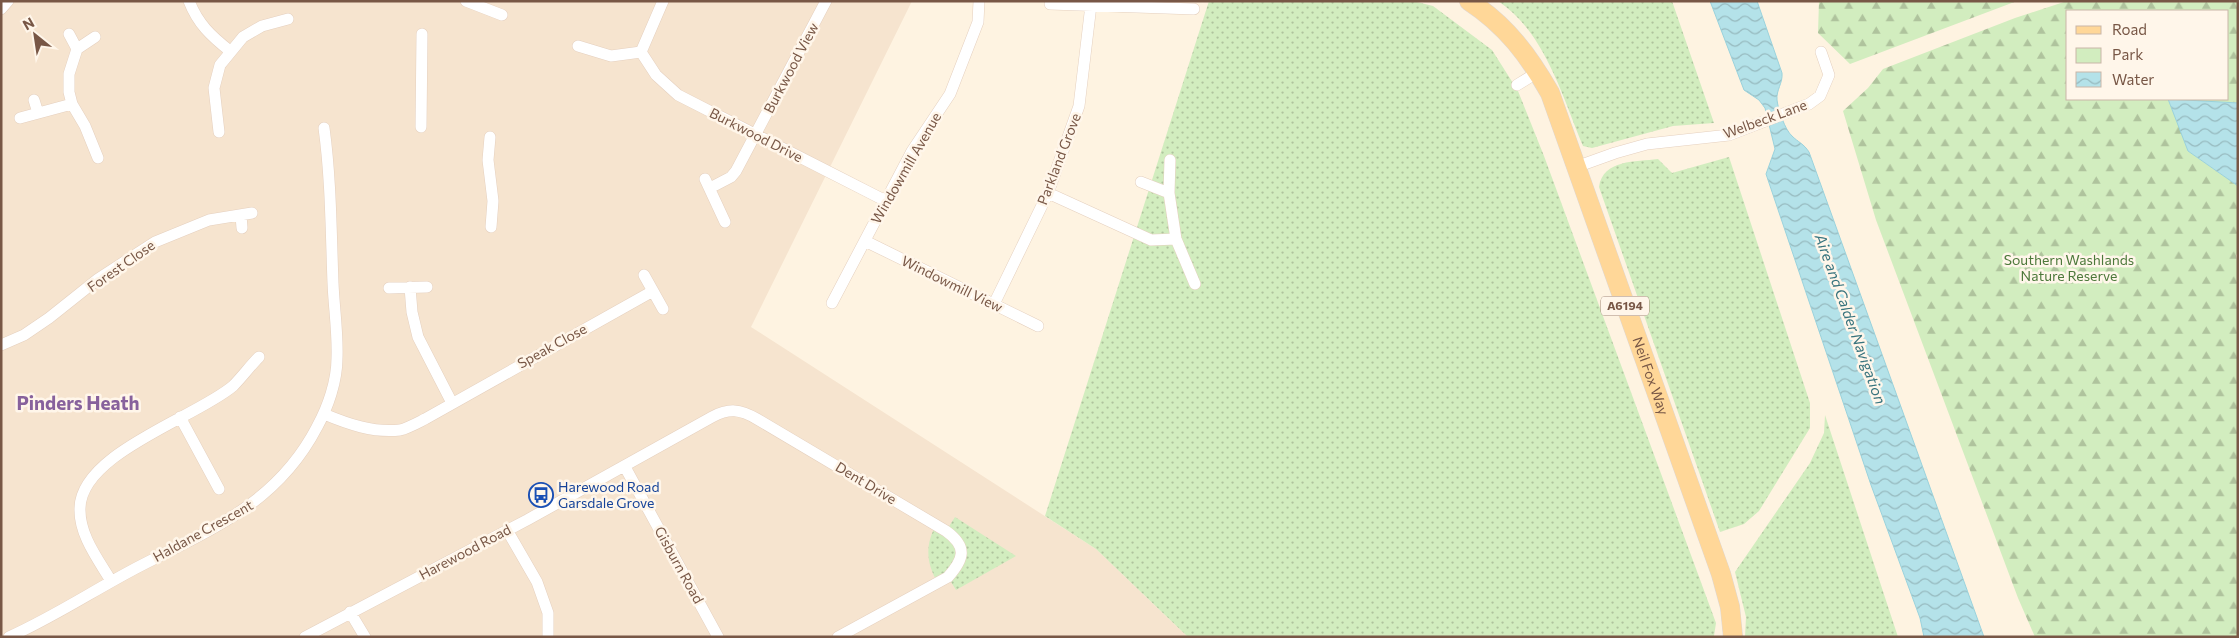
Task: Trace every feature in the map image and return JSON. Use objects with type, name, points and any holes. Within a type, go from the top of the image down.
[{"type":"main road","name":"Neil Fox Way","points":[[1469,1],[1506,29],[1538,72],[1550,93],[1722,574],[1730,607],[1733,637]]},
{"type":"street","points":[[1,9],[8,1]]},
{"type":"street","points":[[189,1],[196,19],[209,35],[230,51]]},
{"type":"street","points":[[466,1],[502,15]]},
{"type":"street","points":[[578,46],[611,56],[640,52],[663,1]]},
{"type":"street","name":"Burkwood View","points":[[725,222],[707,184],[734,174],[826,1]]},
{"type":"street","name":"Windowmill Avenue","points":[[832,303],[912,151],[950,94],[978,22],[980,1]]},
{"type":"street","points":[[1050,4],[1194,9]]},
{"type":"street","name":"Parkland Grove","points":[[994,304],[1048,193],[1079,106],[1091,5]]},
{"type":"street","points":[[219,132],[214,88],[220,65],[243,37],[262,26],[288,19]]},
{"type":"street","points":[[68,34],[76,49]]},
{"type":"street","points":[[421,127],[422,34]]},
{"type":"street","points":[[95,37],[76,49],[68,74],[68,92],[98,158]]},
{"type":"street","name":"Burkwood Drive","points":[[640,52],[656,75],[678,95],[886,201]]},
{"type":"street","name":"Welbeck Lane","points":[[1576,167],[1629,148],[1680,139],[1729,135],[1798,109],[1816,99],[1826,85],[1829,75],[1821,52]]},
{"type":"street","points":[[1517,84],[1538,72]]},
{"type":"street","points":[[34,100],[38,113]]},
{"type":"street","points":[[20,118],[72,104]]},
{"type":"street","name":"Haldane Crescent","points":[[9,637],[45,621],[111,581],[219,525],[259,500],[288,472],[308,445],[324,414],[332,389],[337,360],[324,128]]},
{"type":"street","points":[[490,137],[488,160],[493,201],[491,228]]},
{"type":"street","points":[[1170,160],[1169,192],[1176,239],[1195,284]]},
{"type":"street","points":[[1141,182],[1169,192]]},
{"type":"street","points":[[1048,193],[1151,240],[1176,239]]},
{"type":"street","name":"Forest Close","points":[[1,345],[24,335],[49,318],[98,279],[155,242],[209,220],[247,214],[242,228]]},
{"type":"street","name":"Windowmill View","points":[[865,241],[1038,326]]},
{"type":"street","points":[[644,274],[663,309]]},
{"type":"street","points":[[410,287],[412,312],[418,337],[452,403]]},
{"type":"street","points":[[389,288],[427,287]]},
{"type":"street","name":"Speak Close","points":[[324,414],[350,425],[374,429],[401,430],[425,419],[652,290]]},
{"type":"street","points":[[111,581],[83,531],[80,508],[84,490],[101,468],[128,446],[233,386],[259,357]]},
{"type":"street","name":"Dent Drive","points":[[625,467],[722,412],[738,410],[757,419],[955,537],[962,548],[962,557],[948,576],[838,637]]},
{"type":"street","points":[[180,417],[219,489]]},
{"type":"street","name":"Harewood Road","points":[[305,637],[625,467]]},
{"type":"street","name":"Gisburn Road","points":[[625,467],[718,637]]},
{"type":"street","points":[[507,530],[537,582],[548,613],[548,637]]},
{"type":"street","points":[[350,612],[364,637]]},
{"type":"shaded area","points":[[1,1],[912,1],[751,327],[1096,549],[1188,637],[1,637]]},
{"type":"green space","points":[[1209,1],[1413,1],[1433,6],[1492,50],[1518,91],[1544,156],[1716,623],[1714,636],[1188,637],[1096,549],[1045,516]]},
{"type":"green space","points":[[1498,1],[1672,1],[1714,123],[1673,126],[1592,148],[1583,146],[1559,86],[1540,47],[1514,14]]},
{"type":"green space","points":[[1819,1],[2017,1],[1850,64],[1818,33]]},
{"type":"green space","name":"Southern Washlands Nature Reserve","points":[[2067,1],[2238,1],[2238,103],[2220,102],[2188,151],[2238,186],[2238,253],[2236,255],[2238,268],[2238,637],[2035,637],[2018,598],[1876,220],[1843,111],[1868,88],[1883,69],[2015,18]]},
{"type":"green space","points":[[1729,157],[1810,403],[1810,428],[1759,511],[1744,524],[1720,532],[1599,187],[1607,171],[1622,164],[1658,159],[1672,173]]},
{"type":"green space","points":[[1825,415],[1898,637],[1745,637],[1746,617],[1735,572],[1810,463],[1824,433]]},
{"type":"green space","points":[[955,517],[1016,556],[956,590],[948,577],[938,583],[931,568],[928,554],[932,532],[936,525],[946,531]]},
{"type":"water","name":"Aire and Calder Navigation","points":[[1710,1],[1757,1],[1782,73],[1777,96],[1782,119],[1789,133],[1809,152],[1984,637],[1924,637],[1920,618],[1871,485],[1766,174],[1775,149],[1765,108],[1759,100],[1744,90]]},
{"type":"water","points":[[2168,100],[2238,103],[2238,186],[2188,151]]},
{"type":"place","name":"Harewood Road Garsdale Grove","points":[[541,495]]},
{"type":"district","name":"Pinders Heath","points":[[78,403]]}]
